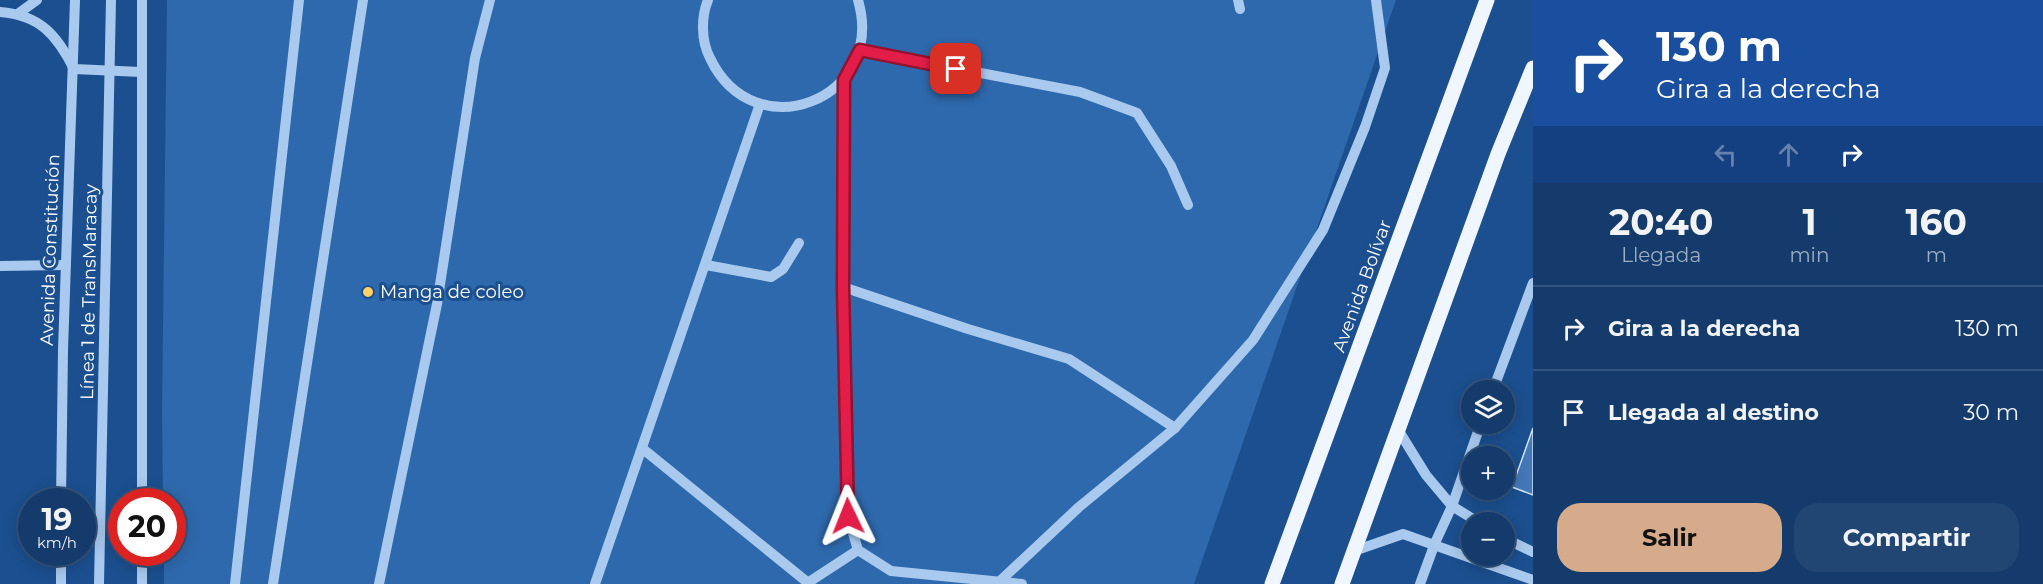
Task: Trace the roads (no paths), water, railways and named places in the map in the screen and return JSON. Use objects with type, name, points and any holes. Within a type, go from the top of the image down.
[{"type":"main road","name":"Avenida Bolívar","points":[[1272,584],[1487,0]]},
{"type":"main road","points":[[1342,584],[1498,154],[1533,68]]},
{"type":"street","points":[[19,13],[37,0]]},
{"type":"street","name":"Avenida Constitución","points":[[61,488],[65,266],[75,0]]},
{"type":"street","name":"Línea 1 de TransMaracay","points":[[99,584],[111,0]]},
{"type":"street","points":[[142,0],[142,488]]},
{"type":"street","points":[[235,584],[299,0]]},
{"type":"street","points":[[273,584],[363,0]]},
{"type":"street","points":[[379,584],[436,304],[475,58],[490,0]]},
{"type":"street","points":[[708,0],[703,20],[704,37],[707,54],[715,69],[738,93],[760,104],[786,108],[802,105],[825,96],[844,80],[860,50],[863,34],[863,17],[858,0]]},
{"type":"street","points":[[999,582],[1079,507],[1175,428],[1253,340],[1323,230],[1365,127],[1385,68],[1376,0]]},
{"type":"street","points":[[0,12],[19,13],[53,33],[74,69],[141,72]]},
{"type":"street","points":[[860,50],[1080,92],[1137,113],[1171,166],[1188,205]]},
{"type":"street","points":[[844,80],[843,287],[848,516],[858,550],[891,572],[1022,584]]},
{"type":"street","points":[[595,584],[760,104]]},
{"type":"street","points":[[706,265],[771,277],[783,269],[799,243]]},
{"type":"street","points":[[0,266],[65,266]]},
{"type":"street","points":[[1497,380],[1533,283]]},
{"type":"street","points":[[843,287],[968,329],[1069,359],[1175,428]]},
{"type":"street","points":[[1397,428],[1426,475],[1452,506],[1462,512]]},
{"type":"street","points":[[1420,584],[1452,506],[1477,434]]},
{"type":"street","points":[[643,449],[806,583],[858,550]]},
{"type":"street","points":[[1354,551],[1403,534],[1435,543],[1533,580]]},
{"type":"street","points":[[1515,543],[1533,552]]},
{"type":"street","points":[[61,566],[61,584]]},
{"type":"street","points":[[142,566],[142,584]]},
{"type":"place","name":"Manga de coleo","points":[[368,292]]}]
